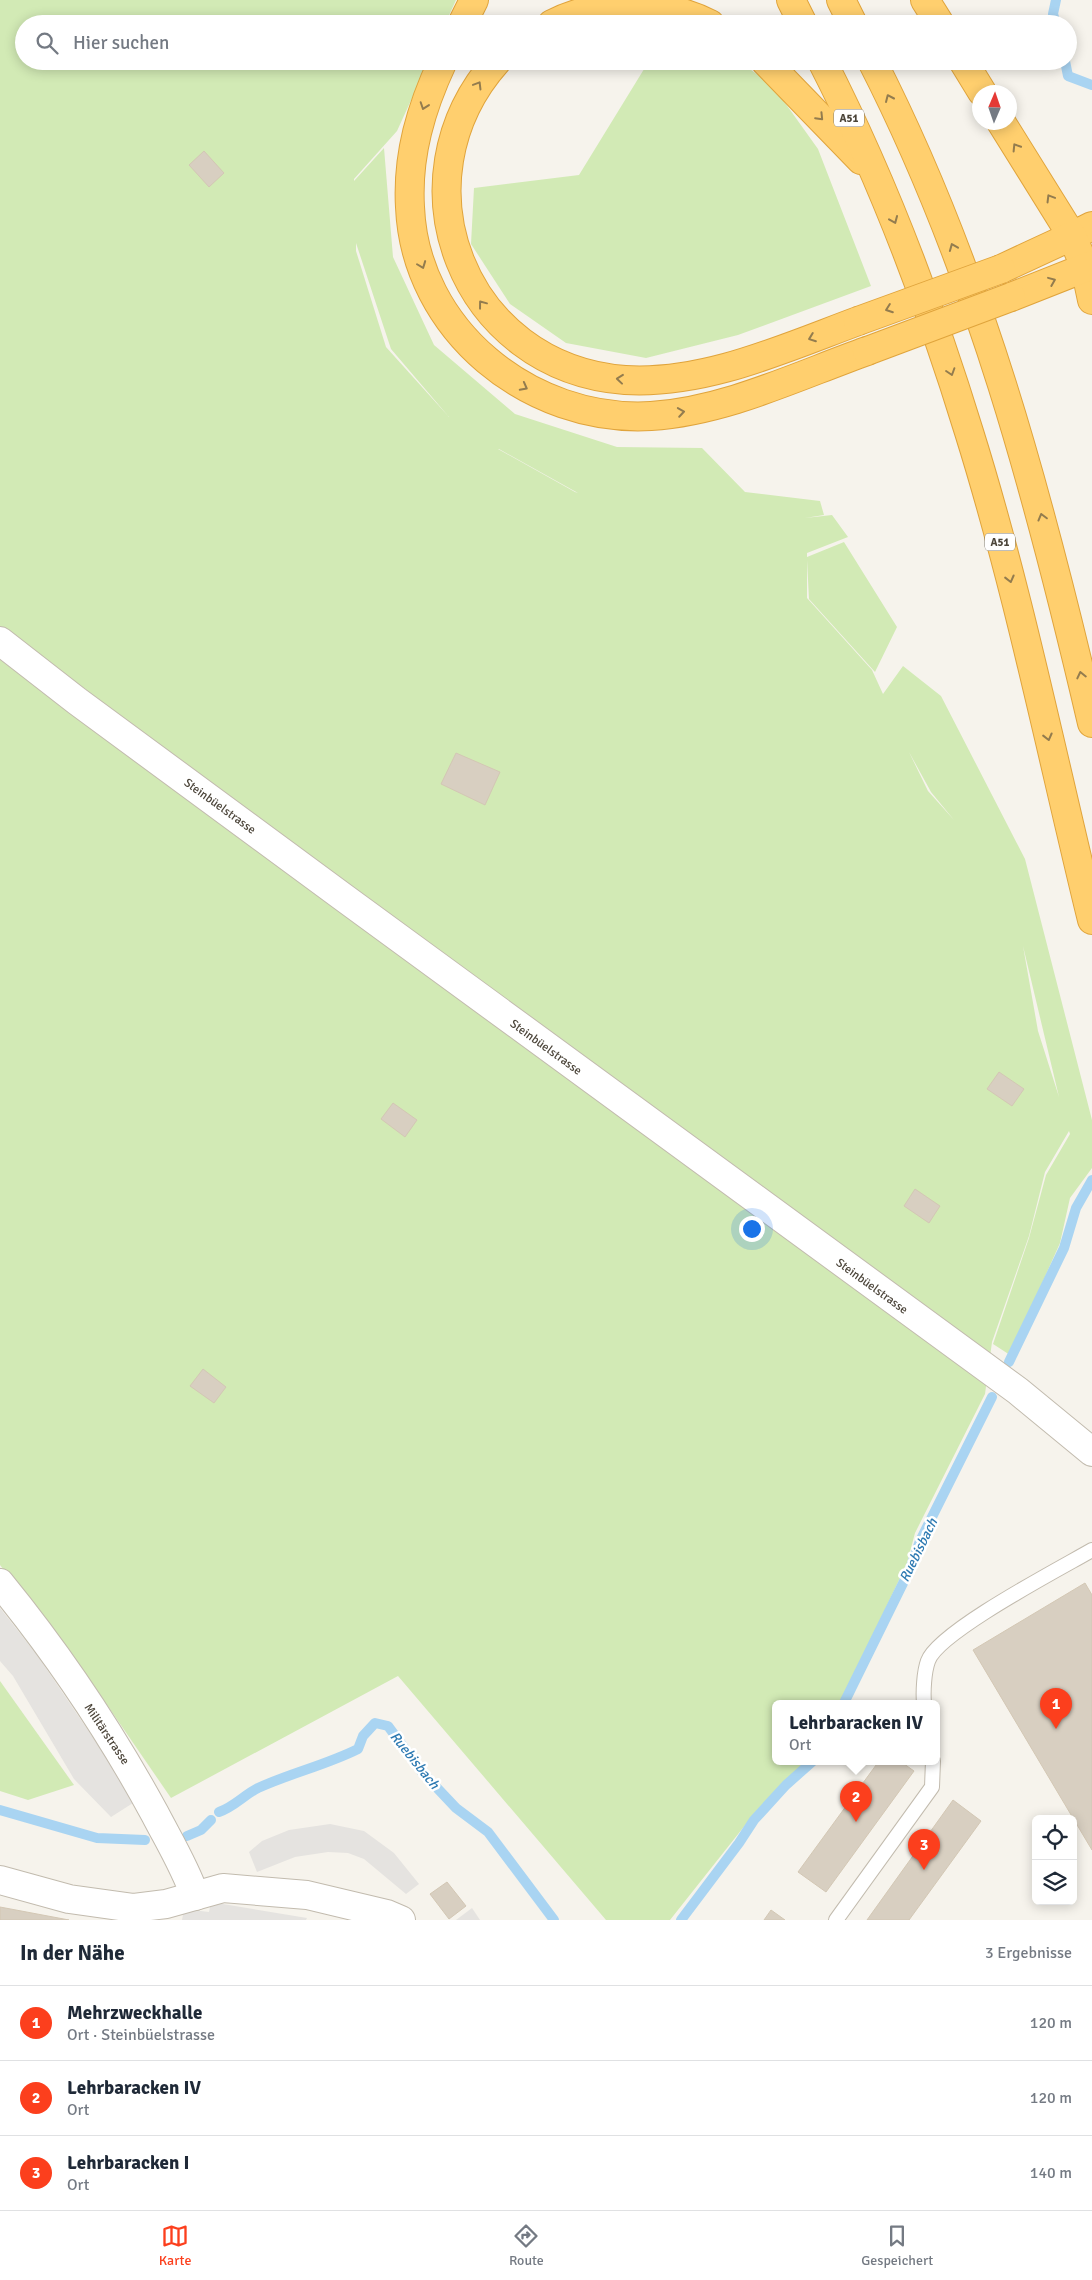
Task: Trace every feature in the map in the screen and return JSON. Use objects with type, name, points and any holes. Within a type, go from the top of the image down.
[{"type":"highway","points":[[466,15],[474,0]]},
{"type":"highway","points":[[791,0],[798,15]]},
{"type":"highway","points":[[841,0],[848,15]]},
{"type":"highway","points":[[925,0],[934,15]]},
{"type":"highway","points":[[576,15],[606,8],[635,5],[663,8],[684,15]]},
{"type":"highway","points":[[439,70],[422,111],[412,155],[410,208],[418,257],[437,302],[472,348],[515,382],[565,405],[594,412],[650,416],[708,407],[1011,297],[1089,266]]},
{"type":"highway","points":[[490,70],[482,78],[458,124],[447,173],[447,206],[456,254],[469,283],[491,315],[528,348],[573,370],[626,380],[656,379],[709,371],[785,348],[1001,269],[1082,231]]},
{"type":"highway","points":[[774,70],[875,175]]},
{"type":"highway","name":"A51","points":[[826,70],[908,252],[948,363],[970,433],[1009,574],[1092,920]]},
{"type":"highway","points":[[876,70],[915,155],[948,235],[1005,388],[1054,560],[1092,723]]},
{"type":"highway","points":[[969,70],[978,85]]},
{"type":"highway","points":[[1007,130],[1082,231],[1089,266],[1092,300]]},
{"type":"street","name":"Steinbüelstrasse","points":[[0,641],[210,799],[974,1361],[1018,1391],[1092,1452]]},
{"type":"street","name":"Militärstrasse","points":[[0,1583],[34,1624],[130,1767],[188,1875],[195,1896]]},
{"type":"street","points":[[0,1880],[70,1899],[134,1908],[166,1904],[223,1888],[306,1895],[387,1914],[401,1920]]},
{"type":"lane","points":[[924,1700],[928,1660],[944,1642],[965,1624],[1092,1550]]},
{"type":"lane","points":[[836,1920],[932,1787],[933,1765]]},
{"type":"green space","points":[[0,0],[456,0],[449,15],[15,15],[15,70],[425,70],[397,131],[354,181],[384,148],[393,257],[434,345],[515,414],[617,447],[702,448],[745,492],[820,501],[824,515],[805,518],[832,515],[848,537],[807,553],[807,557],[844,542],[897,627],[875,672],[809,599],[807,560],[807,598],[872,670],[883,694],[903,666],[941,696],[1025,859],[1092,1120],[1092,1168],[1070,1198],[1060,1243],[1010,1355],[993,1344],[1029,1238],[1046,1175],[1070,1134],[1069,1131],[1045,1172],[1029,1236],[992,1342],[985,1394],[915,1533],[907,1563],[842,1700],[772,1700],[772,1765],[807,1765],[750,1819],[670,1920],[606,1920],[398,1676],[171,1798],[94,1686],[0,1565]],"holes":[[[356,243],[391,349],[449,417],[386,347],[356,251]],[[499,449],[578,493],[575,492]],[[909,752],[931,792],[954,820],[928,791]],[[1023,946],[1059,1097],[1038,1031]]]},
{"type":"green space","points":[[643,70],[751,70],[773,86],[818,149],[871,286],[738,335],[646,358],[566,343],[510,304],[471,244],[474,188],[579,175]]},
{"type":"green space","points":[[0,1681],[74,1785],[28,1800],[0,1791]]},
{"type":"shaded area","points":[[0,1608],[37,1655],[100,1748],[133,1803],[111,1817],[74,1779],[13,1676],[0,1661]]},
{"type":"shaded area","points":[[330,1824],[364,1831],[394,1853],[419,1884],[406,1894],[364,1859],[348,1853],[328,1852],[295,1857],[257,1872],[249,1852],[262,1841],[289,1830]]},
{"type":"shaded area","points":[[211,1902],[307,1918],[306,1920],[182,1920],[184,1909],[209,1912]]},
{"type":"shaded area","points":[[472,1908],[480,1920],[456,1920]]},
{"type":"building","points":[[204,151],[224,173],[209,187],[189,165]]},
{"type":"building","points":[[456,753],[500,772],[485,805],[441,784]]},
{"type":"building","points":[[999,1072],[1024,1089],[1012,1106],[987,1089]]},
{"type":"building","points":[[393,1103],[417,1120],[405,1137],[381,1119]]},
{"type":"building","points":[[915,1189],[940,1206],[929,1223],[904,1206]]},
{"type":"building","points":[[203,1369],[226,1387],[214,1403],[190,1386]]},
{"type":"building","points":[[1085,1583],[1092,1595],[1092,1850],[1077,1825],[1077,1815],[1071,1815],[973,1650]]},
{"type":"building","points":[[876,1765],[906,1765],[914,1771],[826,1892],[798,1872]]},
{"type":"building","points":[[953,1800],[981,1821],[909,1920],[867,1920]]},
{"type":"building","points":[[447,1882],[466,1906],[449,1919],[430,1894]]},
{"type":"building","points":[[0,1907],[69,1920],[0,1920]]},
{"type":"building","points":[[771,1910],[785,1920],[764,1920]]},
{"type":"waterway","points":[[1053,15],[1056,0]]},
{"type":"waterway","points":[[1067,70],[1068,76],[1092,85]]},
{"type":"waterway","name":"Ruebisbach","points":[[1009,1362],[1064,1248],[1076,1208],[1092,1180]]},
{"type":"waterway","name":"Ruebisbach","points":[[845,1700],[910,1569],[920,1541],[992,1397]]},
{"type":"waterway","name":"Ruebisbach","points":[[219,1812],[258,1788],[334,1760],[358,1749],[363,1736],[375,1723],[388,1726],[422,1772],[456,1808],[488,1832],[554,1920]]},
{"type":"waterway","name":"Ruebisbach","points":[[681,1920],[754,1820],[786,1785],[808,1765]]},
{"type":"waterway","name":"Ruebisbach","points":[[0,1810],[97,1838],[145,1840]]},
{"type":"waterway","name":"Ruebisbach","points":[[187,1836],[201,1830],[211,1820]]},
{"type":"place","name":"Mehrzweckhalle","points":[[1056,1729]]},
{"type":"place","name":"Lehrbaracken IV","points":[[856,1822]]},
{"type":"place","name":"Lehrbaracken I","points":[[924,1870]]}]
